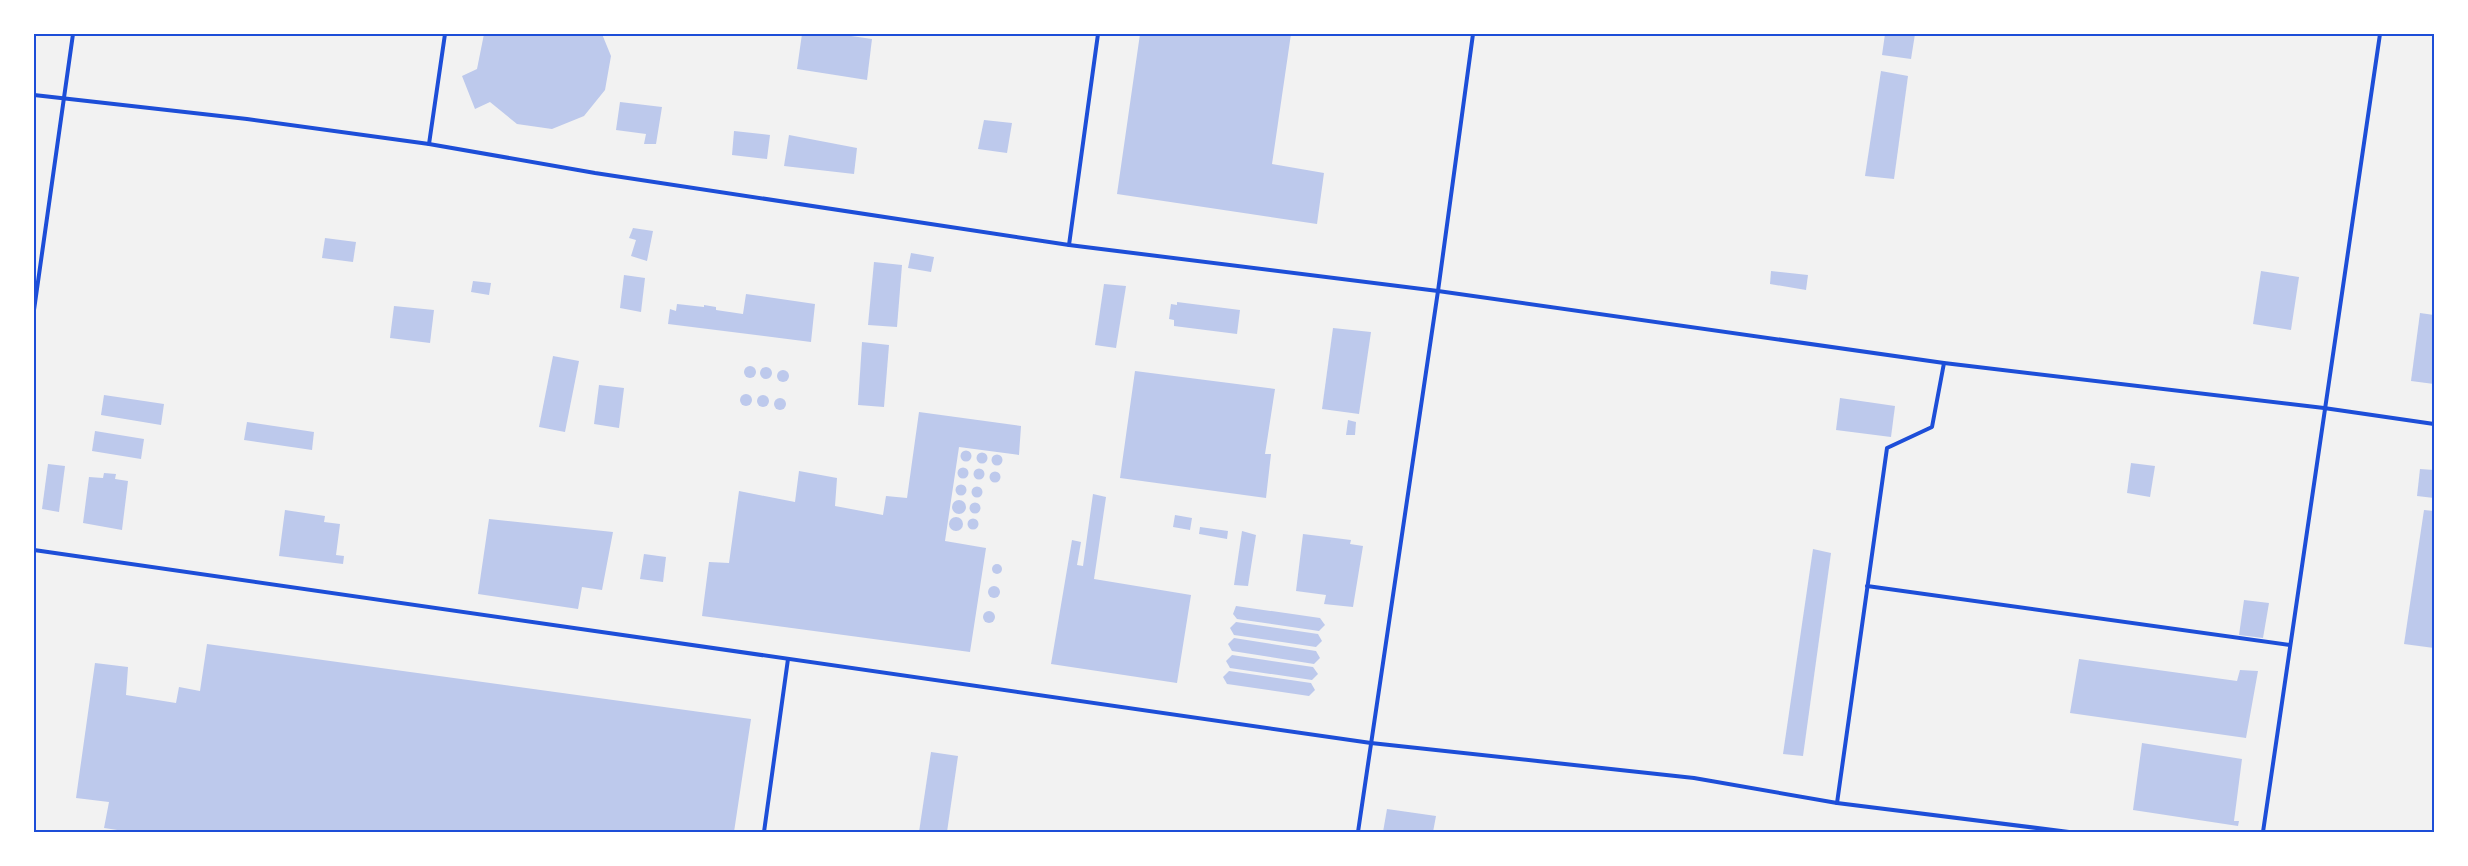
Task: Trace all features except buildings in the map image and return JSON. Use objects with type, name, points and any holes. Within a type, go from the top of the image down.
[{"type":"lane","points":[[34,310],[73,34]]},
{"type":"lane","points":[[429,144],[445,34]]},
{"type":"lane","points":[[1069,244],[1098,34]]},
{"type":"lane","points":[[1358,832],[1438,291],[1473,34]]},
{"type":"lane","points":[[2263,832],[2380,34]]},
{"type":"lane","points":[[34,95],[63,100],[247,119],[429,144],[595,173],[1069,244],[1438,291],[1944,363],[2324,408],[2434,424]]},
{"type":"lane","points":[[1837,803],[1887,448],[1932,427],[1944,363]]},
{"type":"lane","points":[[34,550],[1371,743],[1694,778],[1837,803],[2069,832]]},
{"type":"lane","points":[[1867,586],[2290,645]]},
{"type":"lane","points":[[764,832],[788,659]]}]
